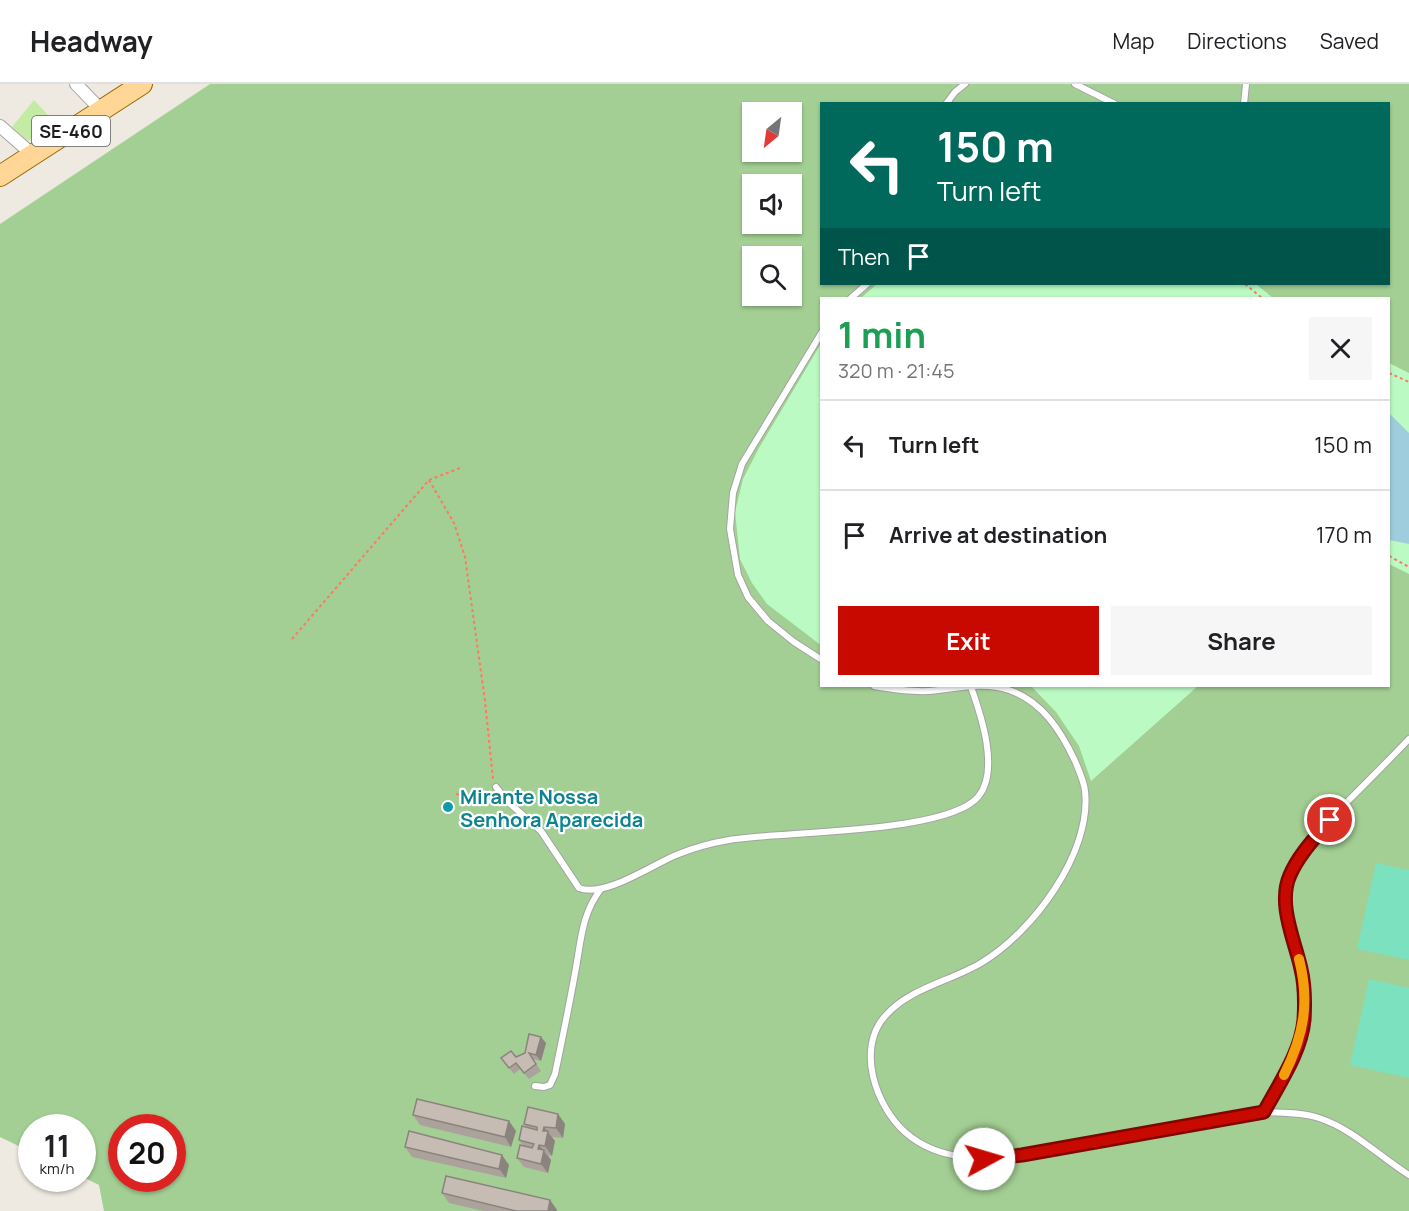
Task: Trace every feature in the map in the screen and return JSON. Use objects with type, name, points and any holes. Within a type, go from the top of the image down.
[{"type":"main road","name":"SE-460","points":[[0,176],[142,84]]},
{"type":"street","points":[[76,84],[102,111]]},
{"type":"street","points":[[0,126],[33,155]]},
{"type":"lane","points":[[948,102],[965,84]]},
{"type":"lane","points":[[1075,84],[1110,102]]},
{"type":"lane","points":[[1244,102],[1246,84]]},
{"type":"lane","points":[[852,297],[866,285]]},
{"type":"lane","points":[[820,335],[742,464],[733,494],[730,529],[738,575],[748,597],[768,621],[820,659]]},
{"type":"lane","points":[[496,788],[541,831],[579,888],[585,891],[615,884],[678,854],[717,842],[743,837],[874,828],[919,821],[947,814],[974,801],[982,790],[988,762],[984,726],[971,687],[912,691],[882,687]]},
{"type":"lane","points":[[998,687],[1010,690],[1042,710],[1056,725],[1064,738],[1085,789],[1084,815],[1076,847],[1069,862],[1041,909],[1021,933],[981,964],[908,997],[885,1015],[878,1026],[871,1051],[873,1074],[882,1102],[893,1120],[915,1141],[929,1148],[947,1155],[984,1159],[1033,1153],[1264,1112],[1306,1115],[1329,1122],[1409,1175]]},
{"type":"lane","points":[[1264,1112],[1299,1043],[1304,1021],[1305,997],[1302,971],[1289,925],[1287,909],[1286,890],[1289,876],[1301,856],[1330,820],[1409,739]]},
{"type":"lane","points":[[536,1086],[550,1085],[555,1074],[579,954],[583,921],[591,901],[601,888]]},
{"type":"path","points":[[1246,285],[1261,297]]},
{"type":"path","points":[[1390,373],[1409,382]]},
{"type":"path","points":[[292,639],[429,480],[460,468]]},
{"type":"path","points":[[429,480],[454,523],[465,557],[496,788]]},
{"type":"path","points":[[1390,557],[1409,567]]},
{"type":"path","points":[[456,795],[501,802],[515,808]]},
{"type":"green space","points":[[210,84],[1409,84],[1409,1211],[104,1211],[99,1185],[96,1184],[96,1114],[18,1114],[18,1146],[0,1137],[0,224]]},
{"type":"green space","points":[[34,100],[57,125],[28,141],[12,127]]},
{"type":"green space","points":[[876,285],[1257,285],[1272,297],[862,297]]},
{"type":"green space","points":[[820,345],[820,644],[767,604],[752,583],[740,559],[735,512],[743,479]]},
{"type":"green space","points":[[1390,364],[1409,373],[1409,574],[1390,564]]},
{"type":"green space","points":[[1032,687],[1197,687],[1091,781],[1079,746],[1056,712]]},
{"type":"green space","points":[[1376,863],[1409,870],[1409,960],[1357,949]]},
{"type":"green space","points":[[1369,979],[1409,988],[1409,1078],[1350,1065]]},
{"type":"water","points":[[1390,414],[1409,433],[1409,544],[1390,540]]},
{"type":"building","points":[[529,1034],[541,1037],[536,1055],[529,1053],[536,1064],[524,1073],[516,1063],[509,1068],[501,1058],[511,1051],[516,1057],[525,1053]]},
{"type":"building","points":[[417,1099],[509,1121],[505,1137],[413,1115]]},
{"type":"building","points":[[528,1107],[558,1114],[556,1128],[544,1127],[543,1131],[548,1131],[545,1146],[539,1145],[538,1149],[544,1150],[541,1164],[517,1158],[520,1145],[532,1148],[534,1144],[519,1140],[522,1126],[537,1130],[537,1127],[524,1124]]},
{"type":"building","points":[[409,1131],[502,1155],[499,1169],[405,1147]]},
{"type":"building","points":[[446,1176],[550,1200],[548,1211],[516,1211],[442,1193]]},
{"type":"slow traffic","points":[[1284,1075],[1299,1043],[1304,1021],[1305,997],[1299,959]]},
{"type":"place","name":"Mirante Nossa Senhora Aparecida","points":[[448,807]]},
{"type":"route","points":[[984,1159],[1022,1155],[1264,1112],[1299,1043],[1304,1021],[1305,997],[1302,971],[1289,925],[1286,890],[1289,876],[1314,838],[1330,820]]}]
